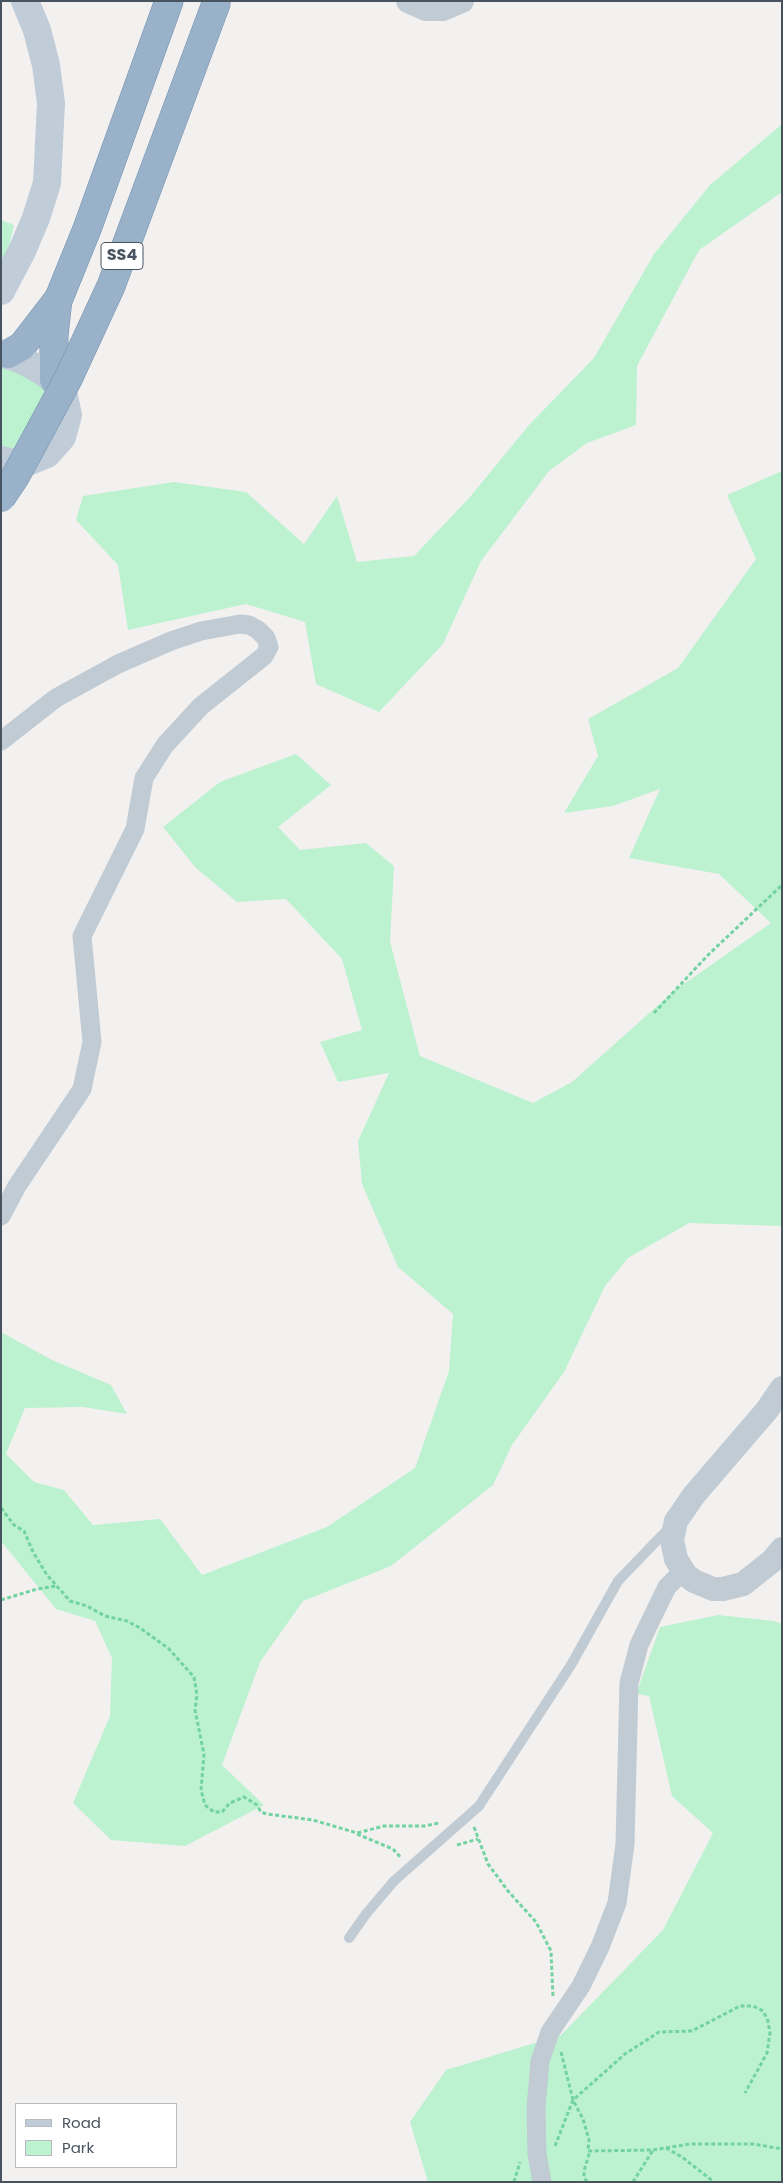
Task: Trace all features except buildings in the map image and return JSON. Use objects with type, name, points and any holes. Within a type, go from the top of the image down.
[{"type":"highway","points":[[54,380],[54,335],[59,298],[87,229],[169,1]]},
{"type":"highway","name":"SS4","points":[[1,498],[15,477],[69,377],[110,286],[217,1]]},
{"type":"highway","points":[[4,351],[22,346],[59,298]]},
{"type":"main road","points":[[1,291],[22,251],[47,183],[51,103],[46,65],[38,30],[25,1]]},
{"type":"main road","points":[[4,351],[42,370],[54,380],[63,392],[67,403],[66,426],[56,447],[37,460],[5,464]]},
{"type":"street","points":[[408,1],[426,9],[443,10],[462,1]]},
{"type":"street","points":[[1,741],[56,698],[118,664],[171,641],[201,631],[240,624],[249,625],[266,638],[269,647],[264,656],[201,706],[165,745],[144,778],[134,829],[82,936],[92,1042],[82,1089],[17,1186],[1,1216]]},
{"type":"street","points":[[782,1388],[767,1410],[694,1496],[676,1521],[672,1540],[676,1559],[683,1570],[694,1581],[703,1586],[718,1589],[733,1588],[743,1584],[772,1561],[782,1549]]},
{"type":"street","points":[[542,2182],[537,2154],[536,2108],[540,2061],[554,2026],[581,1986],[600,1947],[617,1903],[625,1844],[629,1683],[633,1663],[647,1628],[667,1587],[683,1570]]},
{"type":"lane","points":[[349,1938],[388,1888],[414,1862],[479,1806],[571,1665],[618,1581],[676,1521]]},
{"type":"path","points":[[654,1013],[708,954],[782,885]]},
{"type":"path","points":[[1,1508],[14,1526],[24,1531],[33,1552],[56,1586],[70,1601],[87,1606],[105,1616],[127,1621],[140,1628],[168,1648],[194,1677],[197,1695],[195,1710],[204,1754],[201,1790],[206,1806],[214,1812],[222,1812],[230,1803],[244,1797],[257,1805],[261,1812],[313,1820],[356,1833],[393,1849],[401,1858],[414,1862]]},
{"type":"path","points":[[1,1600],[37,1589],[56,1586]]},
{"type":"path","points":[[356,1833],[384,1826],[424,1826],[465,1818],[475,1829],[478,1843],[488,1864],[508,1891],[536,1922],[551,1951],[554,2026],[573,2100],[576,2109],[583,2119],[589,2140],[590,2152],[584,2171],[584,2177],[587,2182]]},
{"type":"path","points":[[537,2154],[554,2149],[573,2100],[625,2054],[648,2040],[654,2034],[669,2031],[692,2031],[740,2006],[753,2006],[762,2010],[768,2021],[770,2033],[767,2053],[745,2093]]},
{"type":"path","points":[[590,2152],[653,2150],[690,2144],[754,2144],[782,2148]]},
{"type":"path","points":[[665,2148],[682,2157],[714,2182]]},
{"type":"path","points":[[633,2182],[653,2150]]},
{"type":"green space","points":[[782,124],[782,192],[699,250],[637,366],[636,425],[587,443],[549,471],[481,561],[443,644],[379,712],[316,684],[305,622],[246,604],[128,630],[118,565],[76,520],[83,496],[174,482],[246,492],[304,544],[337,496],[357,562],[414,556],[470,497],[529,425],[594,358],[654,254],[710,185]]},
{"type":"green space","points":[[1,220],[14,225],[8,250],[1,265]]},
{"type":"green space","points":[[1,363],[46,385],[40,447],[1,451]]},
{"type":"green space","points":[[782,471],[782,1226],[689,1223],[628,1258],[605,1286],[564,1372],[512,1445],[493,1485],[391,1566],[303,1601],[260,1662],[222,1765],[264,1805],[185,1846],[111,1840],[73,1803],[110,1716],[112,1658],[95,1621],[56,1609],[1,1541],[1,1332],[52,1360],[111,1385],[127,1414],[83,1407],[25,1408],[6,1454],[34,1482],[64,1490],[93,1525],[160,1519],[202,1575],[327,1527],[415,1468],[449,1371],[453,1314],[398,1267],[362,1184],[358,1141],[389,1073],[338,1082],[320,1042],[362,1030],[342,959],[286,899],[237,902],[196,868],[163,827],[220,782],[296,754],[331,785],[278,827],[300,850],[366,843],[394,866],[390,942],[420,1056],[533,1103],[572,1082],[674,991],[771,923],[719,874],[629,858],[660,789],[613,806],[564,813],[598,756],[588,719],[678,668],[756,559],[727,495]]},
{"type":"green space","points":[[718,1615],[774,1621],[782,1624],[782,2182],[428,2182],[410,2122],[446,2070],[561,2035],[663,1930],[713,1833],[672,1796],[649,1696],[636,1694],[660,1627]]}]
